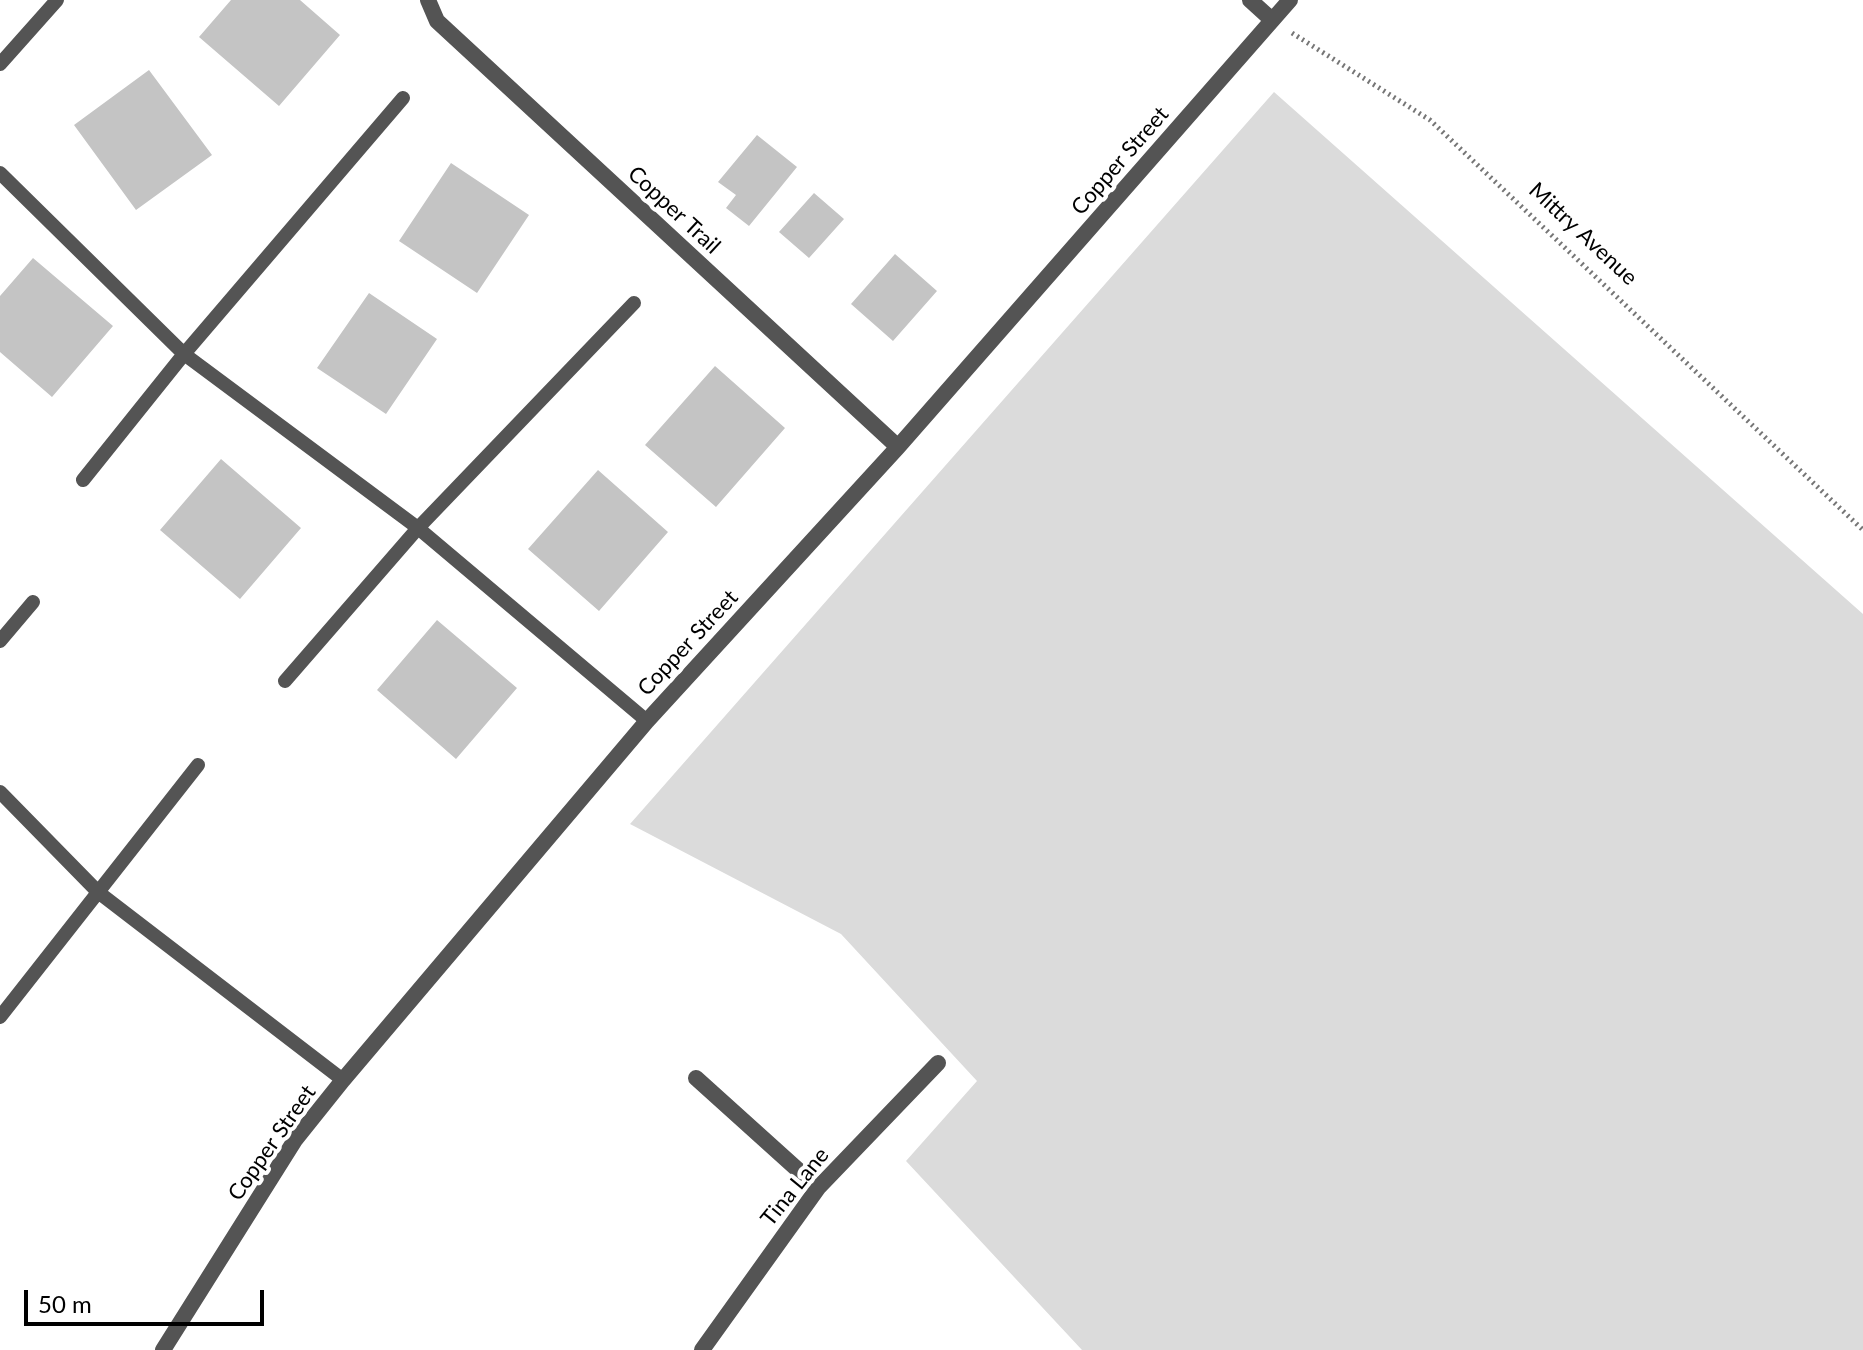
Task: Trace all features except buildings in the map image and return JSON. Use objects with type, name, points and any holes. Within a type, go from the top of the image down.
[{"type":"street","name":"Copper Trail","points":[[428,0],[437,21],[898,447]]},
{"type":"street","points":[[1250,0],[1272,20]]},
{"type":"street","name":"Copper Street","points":[[163,1350],[295,1140],[343,1080],[647,721],[898,447],[1290,0]]},
{"type":"street","name":"Tina Lane","points":[[702,1350],[818,1188],[938,1063]]},
{"type":"street","points":[[696,1078],[818,1188]]},
{"type":"lane","points":[[0,64],[57,0]]},
{"type":"lane","points":[[83,480],[184,354],[403,98]]},
{"type":"lane","points":[[0,173],[184,354],[418,528],[647,721]]},
{"type":"lane","points":[[285,681],[418,528],[634,303]]},
{"type":"lane","points":[[0,641],[33,602]]},
{"type":"lane","points":[[0,1017],[198,765]]},
{"type":"lane","points":[[0,792],[98,892],[343,1080]]},
{"type":"path","name":"Mittry Avenue","points":[[1272,20],[1430,120],[1863,530]]},
{"type":"shaded area","points":[[1274,92],[1863,614],[1863,1350],[1082,1350],[906,1161],[977,1081],[841,934],[630,824]]}]
